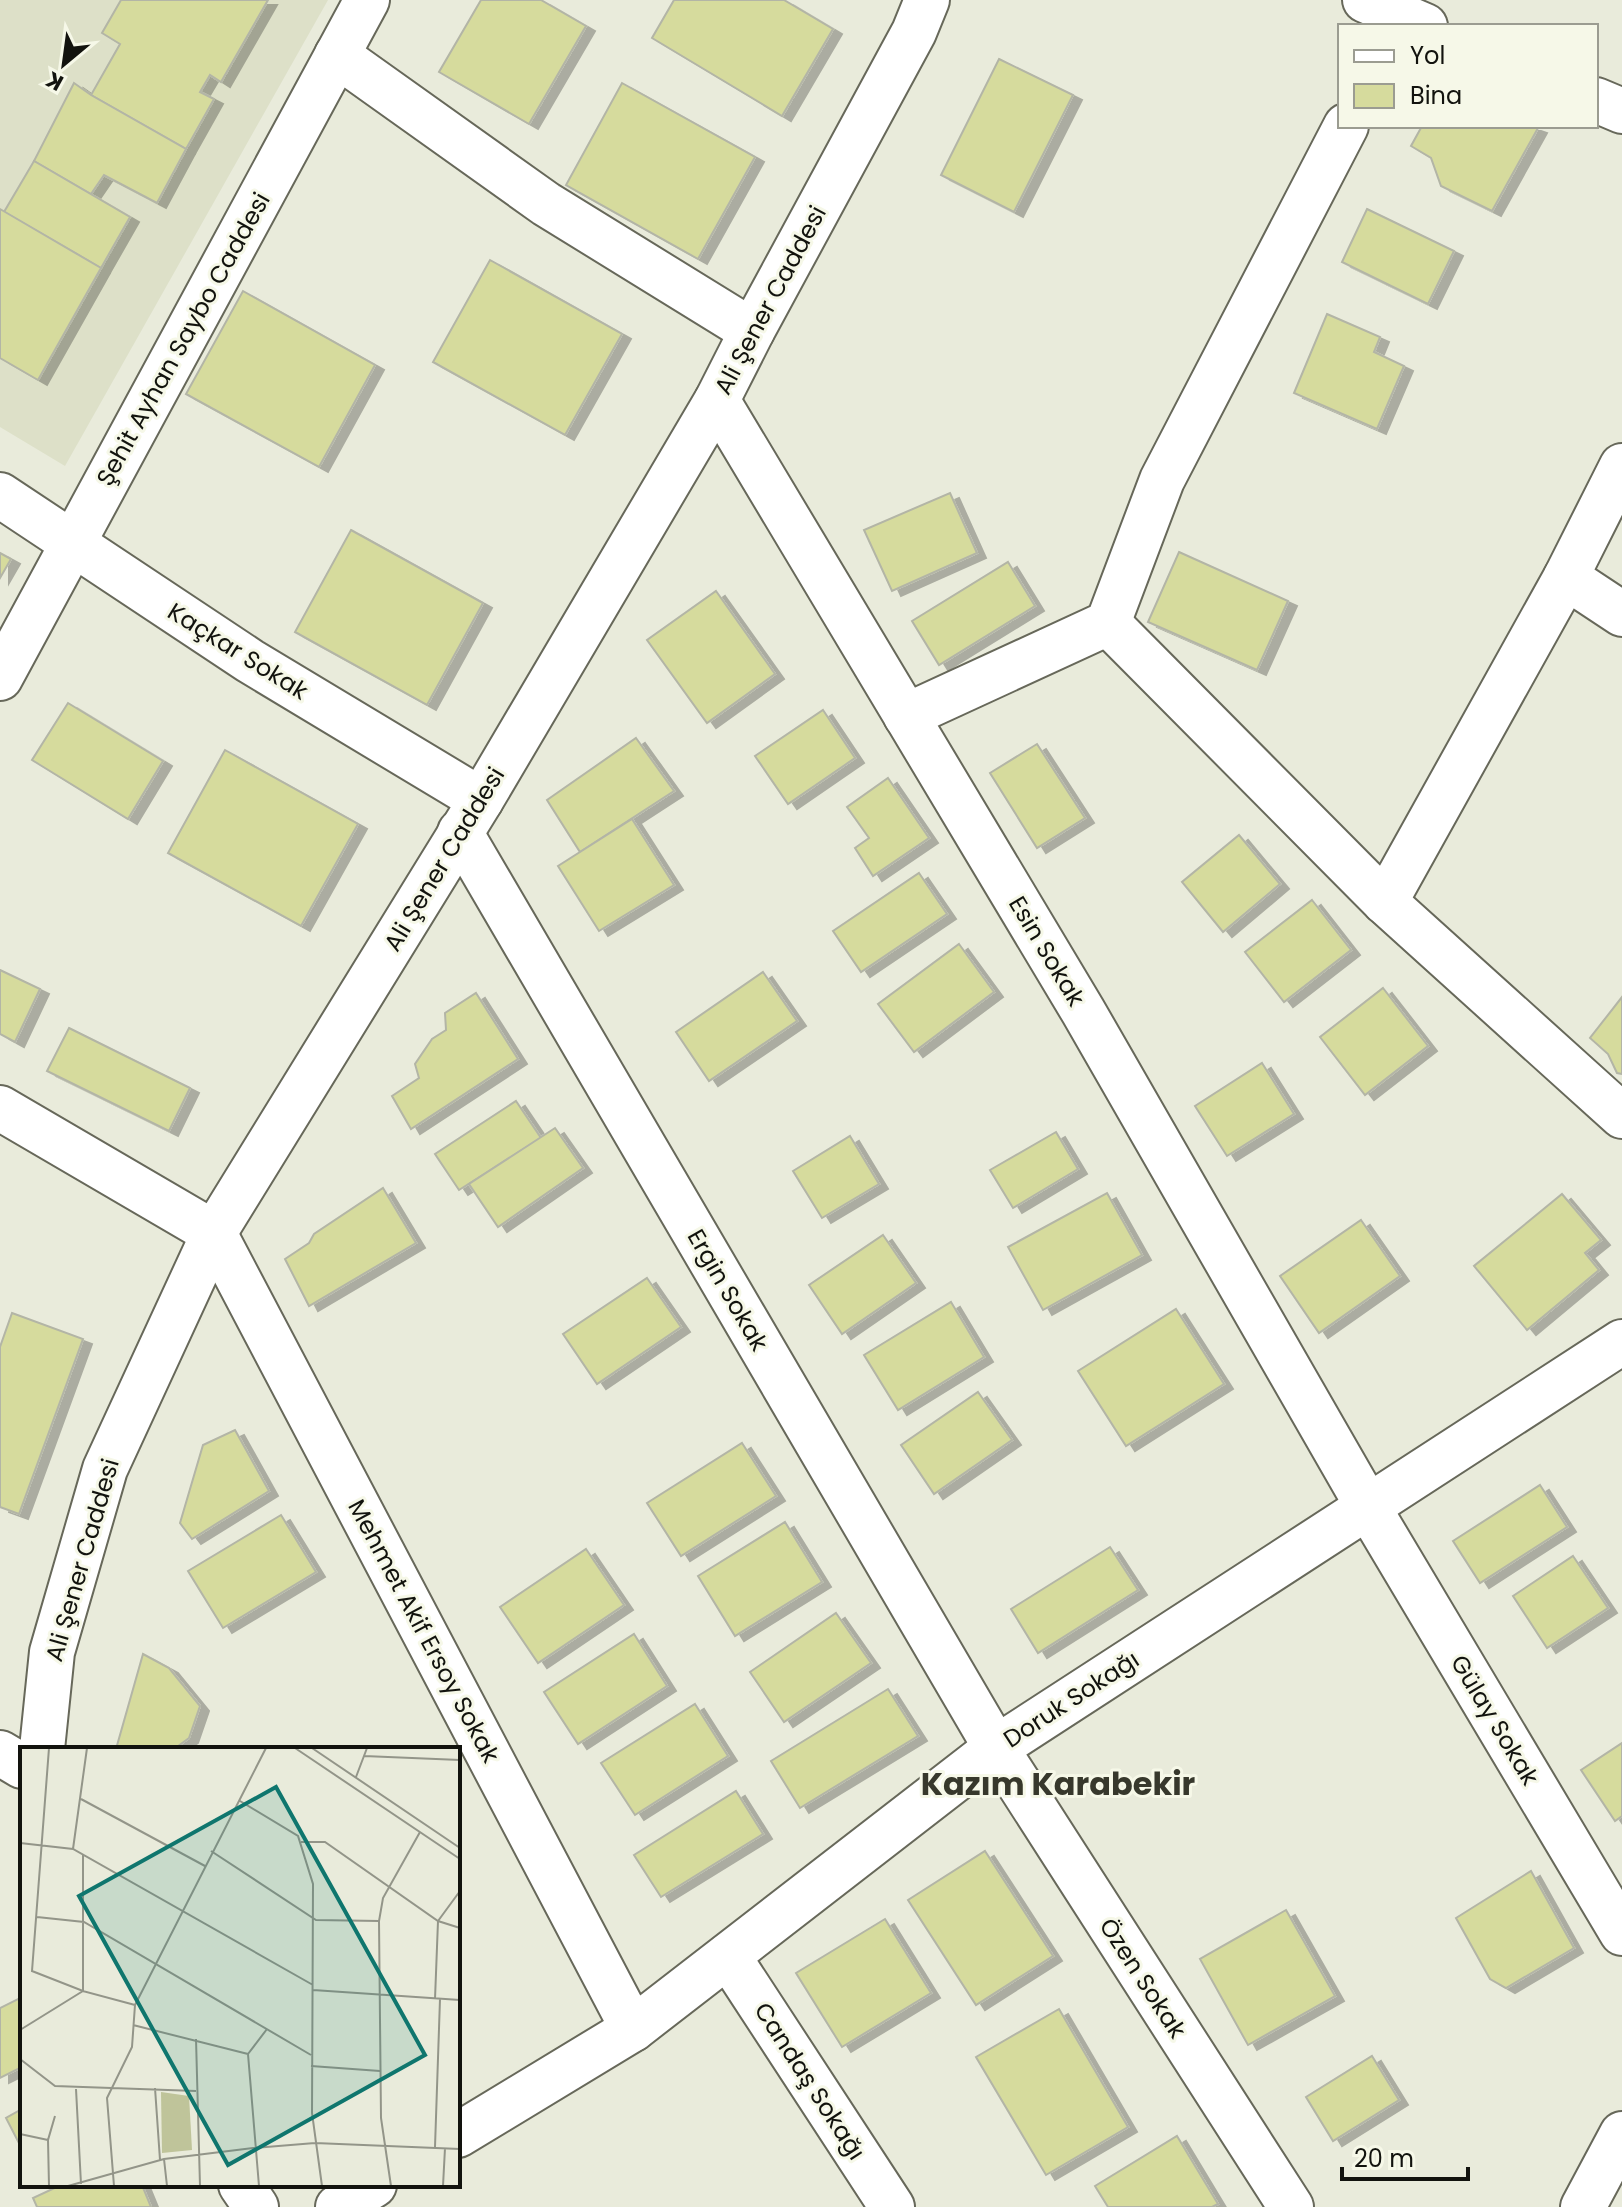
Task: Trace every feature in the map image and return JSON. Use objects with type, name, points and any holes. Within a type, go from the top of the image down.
[{"type":"street","name":"Şehit Ayhan Saybo Caddesi","points":[[0,678],[367,0]]},
{"type":"street","name":"Ali Şener Caddesi","points":[[42,1747],[52,1652],[105,1469],[214,1233],[471,816],[717,400],[914,32],[927,0]]},
{"type":"street","points":[[337,55],[546,204],[752,331]]},
{"type":"street","points":[[1598,101],[1622,111]]},
{"type":"street","points":[[906,716],[1108,623],[1162,480],[1345,128]]},
{"type":"street","name":"Esin Sokak","points":[[717,400],[1083,1011],[1368,1507]]},
{"type":"street","points":[[1385,902],[1566,577],[1622,466]]},
{"type":"street","name":"Kaçkar Sokak","points":[[0,495],[250,661],[471,816]]},
{"type":"street","points":[[1566,577],[1622,614]]},
{"type":"street","points":[[1108,623],[1385,902],[1622,1116]]},
{"type":"street","name":"Ergin Sokak","points":[[471,816],[996,1748]]},
{"type":"street","points":[[0,1108],[214,1233]]},
{"type":"street","name":"Mehmet Akif Ersoy Sokak","points":[[214,1233],[633,2029]]},
{"type":"street","name":"Doruk Sokağı","points":[[460,2134],[633,2029],[996,1748],[1622,1342]]},
{"type":"street","name":"Gülay Sokak","points":[[1368,1507],[1622,1933]]},
{"type":"street","name":"Özen Sokak","points":[[996,1748],[1291,2207]]},
{"type":"street","points":[[0,1753],[20,1765]]},
{"type":"street","name":"Candaş Sokağı","points":[[728,1956],[892,2207]]},
{"type":"street","points":[[1583,2207],[1622,2134]]},
{"type":"street","points":[[242,2187],[256,2207]]},
{"type":"street","points":[[338,2207],[371,2187]]},
{"type":"shaded area","points":[[0,0],[328,0],[65,466],[0,427]]},
{"type":"building","points":[[121,0],[268,0],[221,82],[210,75],[200,92],[214,99],[186,149],[91,95],[120,44],[102,33]]},
{"type":"building","points":[[481,0],[541,0],[586,26],[529,124],[439,72]]},
{"type":"building","points":[[674,0],[784,0],[833,29],[782,116],[652,38]]},
{"type":"building","points":[[999,59],[1073,95],[1014,212],[941,175]]},
{"type":"building","points":[[74,83],[186,149],[157,203],[104,175],[91,194],[34,161]]},
{"type":"building","points":[[622,83],[755,157],[698,259],[566,185]]},
{"type":"building","points":[[1421,128],[1538,128],[1492,211],[1441,186],[1431,158],[1411,146]]},
{"type":"building","points":[[34,161],[130,217],[101,268],[4,212]]},
{"type":"building","points":[[0,209],[101,268],[38,380],[0,358]]},
{"type":"building","points":[[1367,209],[1454,251],[1428,304],[1342,262]]},
{"type":"building","points":[[490,260],[622,334],[565,435],[433,362]]},
{"type":"building","points":[[243,291],[375,365],[319,467],[186,394]]},
{"type":"building","points":[[1327,314],[1380,337],[1374,352],[1404,366],[1377,429],[1294,393]]},
{"type":"building","points":[[950,493],[977,553],[892,591],[864,530]]},
{"type":"building","points":[[351,530],[483,603],[427,705],[295,632]]},
{"type":"building","points":[[1179,552],[1288,601],[1257,670],[1148,622]]},
{"type":"building","points":[[0,553],[11,559],[0,578]]},
{"type":"building","points":[[1008,562],[1035,606],[939,665],[912,621]]},
{"type":"building","points":[[716,591],[775,674],[707,723],[647,640]]},
{"type":"building","points":[[68,703],[163,761],[128,819],[32,760]]},
{"type":"building","points":[[823,710],[855,758],[788,804],[755,756]]},
{"type":"building","points":[[636,738],[674,791],[580,852],[547,800]]},
{"type":"building","points":[[1037,744],[1085,818],[1037,848],[990,773]]},
{"type":"building","points":[[225,750],[358,824],[301,926],[168,853]]},
{"type":"building","points":[[888,778],[929,838],[873,876],[855,848],[869,838],[847,807]]},
{"type":"building","points":[[632,819],[674,885],[599,931],[558,866]]},
{"type":"building","points":[[1239,835],[1280,884],[1223,932],[1182,882]]},
{"type":"building","points":[[919,873],[947,914],[861,972],[833,931]]},
{"type":"building","points":[[1312,900],[1351,950],[1284,1002],[1245,952]]},
{"type":"building","points":[[959,944],[994,992],[914,1052],[878,1004]]},
{"type":"building","points":[[0,970],[40,989],[15,1042],[0,1034]]},
{"type":"building","points":[[763,972],[797,1021],[709,1081],[676,1032]]},
{"type":"building","points":[[1383,988],[1428,1046],[1365,1095],[1320,1037]]},
{"type":"building","points":[[476,993],[518,1059],[411,1129],[392,1096],[419,1078],[415,1064],[432,1039],[446,1030],[445,1013]]},
{"type":"building","points":[[1622,997],[1622,1074],[1617,1073],[1608,1054],[1590,1038]]},
{"type":"building","points":[[69,1028],[190,1088],[169,1131],[47,1071]]},
{"type":"building","points":[[1262,1063],[1294,1114],[1227,1156],[1195,1106]]},
{"type":"building","points":[[516,1101],[541,1138],[459,1190],[435,1154]]},
{"type":"building","points":[[555,1128],[583,1168],[498,1227],[469,1184]]},
{"type":"building","points":[[1056,1132],[1078,1169],[1013,1208],[990,1170]]},
{"type":"building","points":[[850,1136],[879,1184],[822,1218],[793,1171]]},
{"type":"building","points":[[383,1188],[416,1243],[309,1306],[285,1259],[309,1243],[314,1234]]},
{"type":"building","points":[[1107,1193],[1142,1255],[1043,1310],[1008,1247]]},
{"type":"building","points":[[1562,1194],[1601,1240],[1585,1253],[1599,1270],[1527,1330],[1474,1266]]},
{"type":"building","points":[[1361,1220],[1400,1276],[1319,1333],[1280,1276]]},
{"type":"building","points":[[883,1235],[916,1283],[842,1334],[809,1285]]},
{"type":"building","points":[[647,1278],[681,1327],[597,1384],[563,1334]]},
{"type":"building","points":[[951,1302],[984,1357],[898,1410],[864,1355]]},
{"type":"building","points":[[1176,1309],[1224,1384],[1126,1446],[1078,1371]]},
{"type":"building","points":[[12,1313],[83,1339],[19,1514],[0,1507],[0,1347]]},
{"type":"building","points":[[978,1392],[1012,1440],[934,1494],[901,1445]]},
{"type":"building","points":[[235,1430],[269,1491],[192,1539],[180,1523],[203,1445]]},
{"type":"building","points":[[742,1443],[776,1496],[681,1556],[647,1503]]},
{"type":"building","points":[[1540,1485],[1567,1527],[1480,1583],[1453,1541]]},
{"type":"building","points":[[281,1515],[316,1572],[223,1628],[188,1571]]},
{"type":"building","points":[[785,1522],[822,1582],[735,1636],[698,1576]]},
{"type":"building","points":[[1110,1547],[1138,1590],[1038,1653],[1011,1609]]},
{"type":"building","points":[[586,1549],[624,1605],[538,1663],[500,1607]]},
{"type":"building","points":[[1573,1556],[1608,1608],[1547,1648],[1513,1596]]},
{"type":"building","points":[[836,1613],[871,1663],[784,1722],[750,1672]]},
{"type":"building","points":[[634,1634],[667,1686],[578,1744],[544,1692]]},
{"type":"building","points":[[143,1654],[169,1668],[200,1706],[189,1738],[177,1747],[117,1747]]},
{"type":"building","points":[[888,1689],[918,1736],[800,1808],[771,1761]]},
{"type":"building","points":[[695,1704],[728,1756],[635,1815],[601,1763]]},
{"type":"building","points":[[1622,1743],[1622,1816],[1615,1821],[1581,1770]]},
{"type":"building","points":[[736,1791],[763,1834],[661,1897],[634,1855]]},
{"type":"building","points":[[985,1851],[1053,1956],[976,2005],[908,1900]]},
{"type":"building","points":[[1531,1871],[1574,1948],[1506,1988],[1490,1979],[1456,1918]]},
{"type":"building","points":[[1286,1910],[1335,1996],[1248,2045],[1200,1959]]},
{"type":"building","points":[[885,1919],[931,1993],[842,2047],[796,1973]]},
{"type":"building","points":[[20,1998],[20,2068],[0,2078],[0,2008]]},
{"type":"building","points":[[1059,2009],[1128,2127],[1046,2175],[976,2057]]},
{"type":"building","points":[[1372,2056],[1399,2100],[1333,2141],[1306,2097]]},
{"type":"building","points":[[20,2110],[20,2145],[6,2118]]},
{"type":"building","points":[[1177,2136],[1218,2204],[1212,2207],[1108,2207],[1095,2186]]},
{"type":"building","points":[[57,2187],[143,2187],[151,2207],[37,2207],[33,2198]]},
{"type":"district","name":"Kazım Karabekir","points":[[1058,1783]]}]
